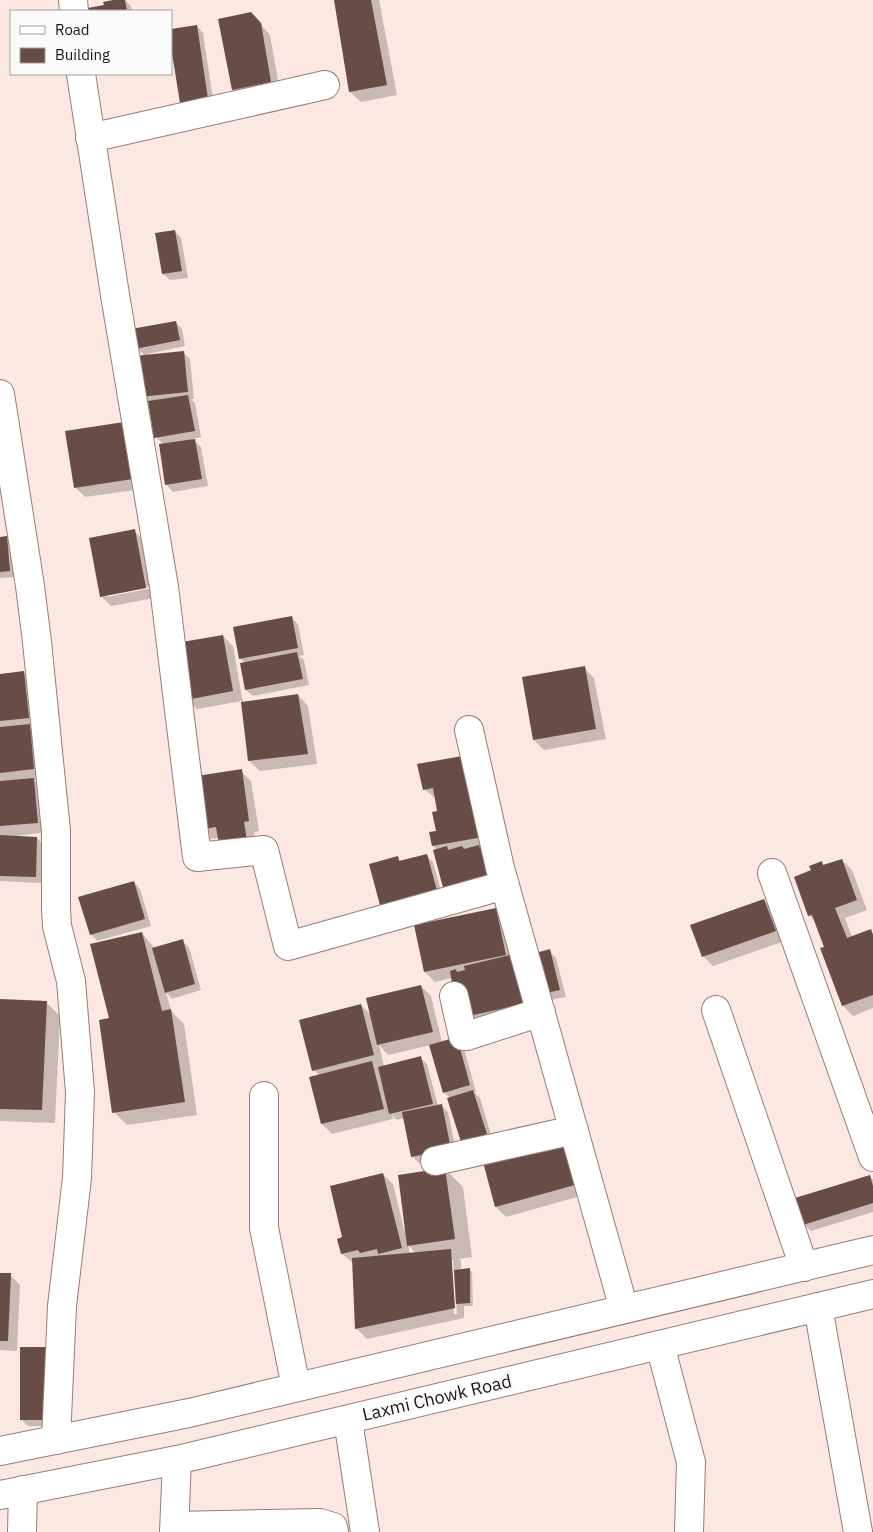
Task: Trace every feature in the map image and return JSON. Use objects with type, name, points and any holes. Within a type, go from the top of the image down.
[{"type":"street","points":[[81,75],[115,295],[164,587],[197,857],[264,850],[288,946],[505,885]]},
{"type":"street","points":[[90,138],[325,85]]},
{"type":"street","points":[[0,394],[29,577],[37,642],[56,831],[57,926],[70,981],[80,1092],[77,1178],[62,1306],[64,1438],[76,1480]]},
{"type":"street","points":[[468,730],[505,885],[624,1309],[634,1351]]},
{"type":"street","points":[[772,873],[873,1157]]},
{"type":"street","points":[[454,996],[463,1036],[541,1012]]},
{"type":"street","points":[[716,1010],[804,1266]]},
{"type":"street","points":[[264,1096],[264,1228],[296,1387]]},
{"type":"street","points":[[435,1161],[574,1130]]},
{"type":"street","points":[[0,1451],[189,1413],[873,1250]]},
{"type":"street","name":"Laxmi Chowk Road","points":[[12,1493],[177,1460],[873,1294]]},
{"type":"street","points":[[818,1307],[858,1532]]},
{"type":"street","points":[[660,1345],[692,1462],[689,1532]]},
{"type":"street","points":[[348,1420],[365,1532]]},
{"type":"street","points":[[177,1460],[174,1529],[320,1523],[333,1527],[334,1532]]},
{"type":"street","points":[[12,1493],[22,1532]]},
{"type":"building","points":[[125,0],[127,10],[89,10],[88,8],[104,5],[103,2]]},
{"type":"building","points":[[334,0],[371,0],[387,85],[349,92]]},
{"type":"building","points":[[251,12],[261,23],[271,82],[232,90],[218,19]]},
{"type":"building","points":[[197,25],[208,99],[180,103],[172,53],[172,29]]},
{"type":"building","points":[[175,230],[182,271],[162,274],[155,233]]},
{"type":"building","points":[[176,321],[180,340],[135,349],[131,329]]},
{"type":"building","points":[[184,351],[188,392],[139,397],[134,356]]},
{"type":"building","points":[[188,395],[195,431],[154,438],[148,401]]},
{"type":"building","points":[[124,422],[133,479],[74,488],[65,431]]},
{"type":"building","points":[[195,439],[202,479],[165,485],[159,444]]},
{"type":"building","points":[[135,529],[146,588],[100,597],[89,538]]},
{"type":"building","points":[[7,536],[10,571],[0,572],[0,537]]},
{"type":"building","points":[[292,616],[298,648],[239,659],[233,627]]},
{"type":"building","points":[[223,635],[233,691],[186,700],[176,643]]},
{"type":"building","points":[[297,652],[303,679],[245,690],[240,663]]},
{"type":"building","points":[[585,666],[596,729],[533,740],[522,677]]},
{"type":"building","points":[[24,671],[29,718],[0,721],[0,674]]},
{"type":"building","points":[[298,694],[308,754],[248,761],[241,702]]},
{"type":"building","points":[[30,724],[34,769],[0,773],[0,727]]},
{"type":"building","points":[[468,755],[483,837],[432,846],[429,832],[436,831],[432,812],[437,811],[433,788],[423,790],[417,764]]},
{"type":"building","points":[[242,769],[249,821],[244,822],[248,846],[220,850],[216,827],[198,830],[190,777]]},
{"type":"building","points":[[34,778],[38,823],[0,826],[0,781]]},
{"type":"building","points":[[0,835],[37,837],[36,877],[0,876]]},
{"type":"building","points":[[479,845],[480,848],[490,845],[500,880],[445,895],[433,850],[447,846],[448,850],[462,846],[464,849]]},
{"type":"building","points":[[427,854],[438,894],[381,909],[369,864],[398,856],[399,861]]},
{"type":"building","points":[[842,859],[857,900],[835,908],[847,938],[871,929],[873,935],[873,995],[842,1006],[820,948],[824,947],[812,915],[808,916],[794,877],[811,870],[809,866],[822,861],[823,865]]},
{"type":"building","points":[[134,881],[145,919],[90,935],[78,897]]},
{"type":"building","points":[[764,899],[776,931],[702,957],[690,925]]},
{"type":"building","points":[[496,908],[506,955],[424,972],[414,925]]},
{"type":"building","points":[[142,932],[162,1011],[171,1009],[185,1102],[112,1113],[99,1020],[109,1018],[90,944]]},
{"type":"building","points":[[183,939],[195,984],[165,993],[152,948]]},
{"type":"building","points":[[550,949],[560,990],[541,994],[532,954]]},
{"type":"building","points":[[518,953],[529,1003],[464,1017],[453,989],[450,971],[456,969],[457,972],[465,970],[464,966]]},
{"type":"building","points":[[421,985],[433,1032],[377,1045],[366,998]]},
{"type":"building","points":[[0,999],[47,1001],[42,1110],[0,1109]]},
{"type":"building","points":[[361,1004],[374,1055],[312,1071],[299,1020]]},
{"type":"building","points":[[457,1037],[470,1085],[443,1093],[429,1045]]},
{"type":"building","points":[[421,1056],[433,1104],[389,1114],[378,1067]]},
{"type":"building","points":[[372,1061],[384,1109],[321,1124],[309,1077]]},
{"type":"building","points":[[473,1090],[487,1134],[461,1142],[447,1098]]},
{"type":"building","points":[[442,1104],[451,1149],[411,1157],[402,1112]]},
{"type":"building","points":[[562,1140],[575,1185],[495,1207],[483,1162]]},
{"type":"building","points":[[445,1168],[455,1239],[407,1246],[398,1175]]},
{"type":"building","points":[[383,1173],[402,1248],[378,1254],[377,1249],[360,1253],[358,1250],[341,1254],[337,1239],[342,1237],[330,1186]]},
{"type":"building","points":[[870,1175],[873,1186],[873,1203],[803,1225],[795,1198]]},
{"type":"building","points":[[451,1249],[455,1308],[355,1329],[352,1258]]},
{"type":"building","points":[[470,1268],[470,1303],[456,1304],[454,1270]]},
{"type":"building","points":[[0,1273],[11,1273],[8,1341],[0,1341]]},
{"type":"building","points":[[20,1347],[49,1347],[49,1420],[20,1420]]}]
